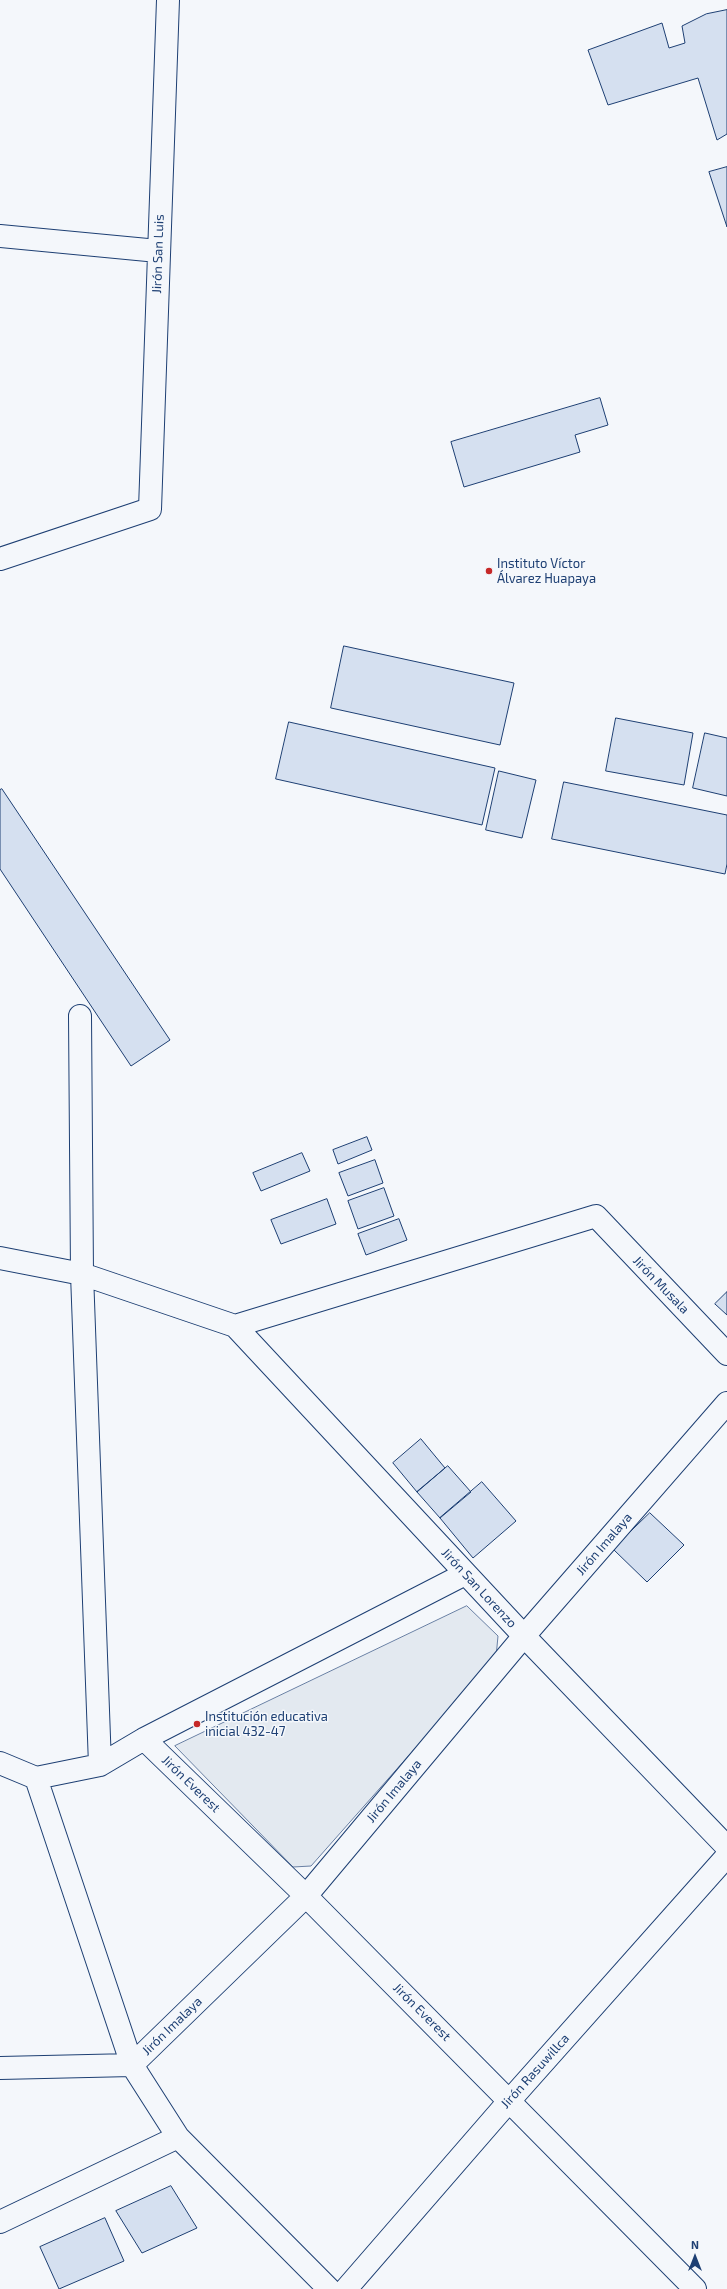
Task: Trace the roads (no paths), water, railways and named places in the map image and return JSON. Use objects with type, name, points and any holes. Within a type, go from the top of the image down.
[{"type":"street","name":"Jirón San Luis","points":[[0,559],[150,509],[168,0]]},
{"type":"street","points":[[0,236],[158,250]]},
{"type":"street","points":[[80,1016],[82,1274],[100,1765]]},
{"type":"street","name":"Jirón Musala","points":[[235,1326],[596,1216],[727,1354]]},
{"type":"street","points":[[0,1258],[82,1274],[235,1326]]},
{"type":"street","name":"Jirón San Lorenzo","points":[[235,1326],[465,1574],[727,1847]]},
{"type":"street","name":"Jirón Imalaya","points":[[0,2068],[132,2065],[306,1896],[524,1636],[727,1403]]},
{"type":"street","points":[[0,1763],[36,1778],[100,1765],[144,1739],[465,1574]]},
{"type":"street","name":"Jirón Everest","points":[[144,1739],[306,1896],[510,2100],[695,2289]]},
{"type":"street","points":[[36,1778],[132,2065],[178,2137],[329,2289]]},
{"type":"street","name":"Jirón Rasuwillca","points":[[346,2289],[510,2100],[727,1856]]},
{"type":"street","points":[[0,2222],[178,2137]]},
{"type":"place","name":"Instituto Víctor Álvarez Huapaya","points":[[489,571]]},
{"type":"place","name":"Institución educativa inicial 432-47","points":[[197,1724]]}]
